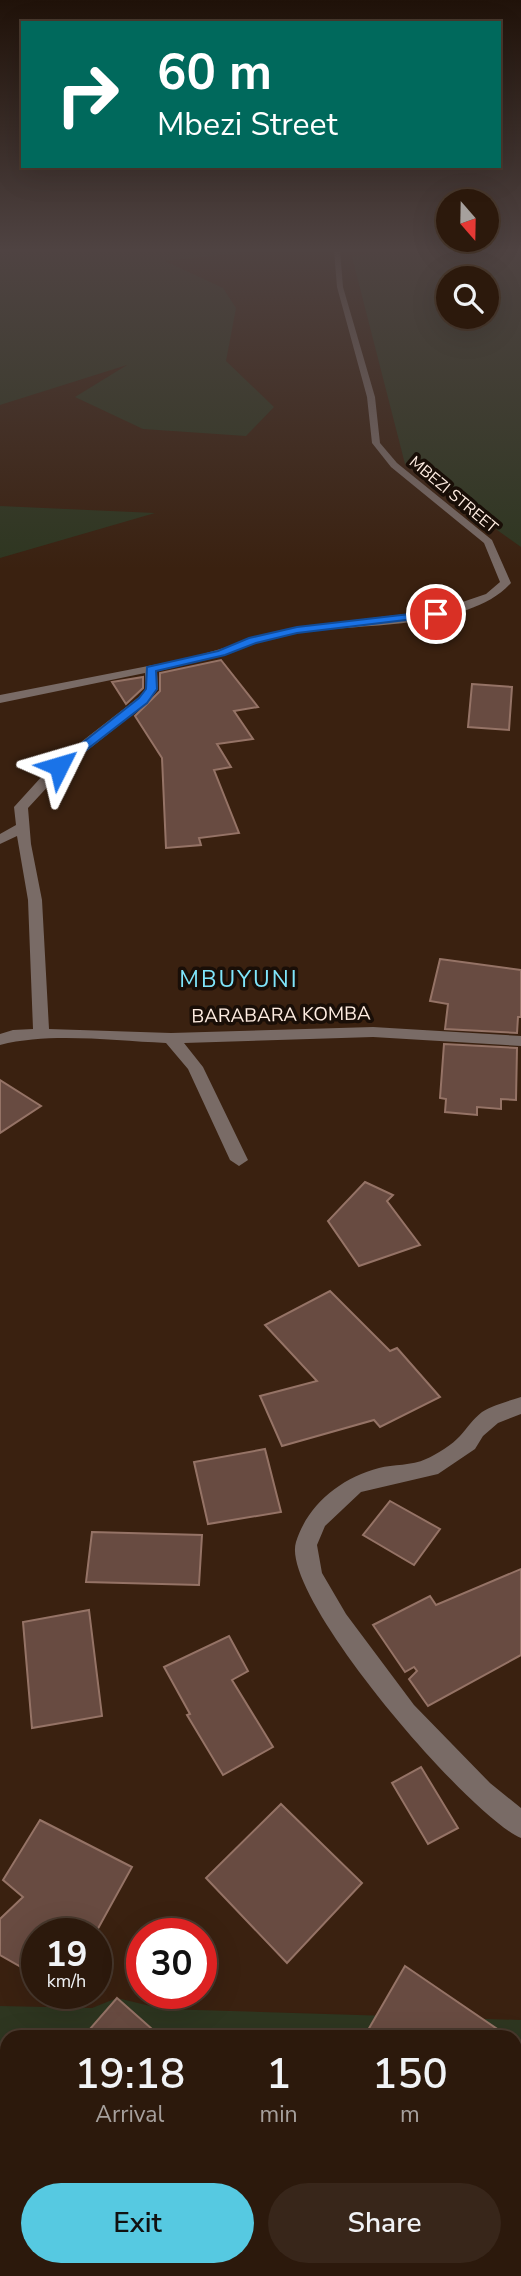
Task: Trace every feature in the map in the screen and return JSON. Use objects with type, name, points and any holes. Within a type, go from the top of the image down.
[{"type":"street","name":"MBEZI STREET","points":[[0,699],[221,653],[253,640],[297,630],[436,614],[470,605],[511,585],[488,542],[394,465],[376,443],[371,397],[360,356]]},
{"type":"street","points":[[41,1034],[35,900],[21,807],[59,766],[143,700],[152,689],[151,669]]},
{"type":"street","points":[[0,840],[22,827]]},
{"type":"street","name":"BARABARA KOMBA","points":[[0,1040],[13,1035],[41,1034],[171,1038],[373,1032],[521,1041]]},
{"type":"street","points":[[171,1038],[200,1077],[239,1160]]},
{"type":"street","points":[[521,1405],[491,1417],[476,1430],[467,1443],[430,1468],[379,1477],[353,1486],[317,1520],[306,1545],[311,1575],[338,1622],[405,1713],[481,1792],[521,1825]]},
{"type":"green space","points":[[0,356],[227,356],[226,361],[274,407],[246,436],[143,429],[75,397],[127,365],[0,405]]},
{"type":"green space","points":[[377,356],[521,356],[521,547],[405,464]]},
{"type":"green space","points":[[0,506],[155,513],[0,558]]},
{"type":"green space","points":[[117,1998],[126,2000],[126,2009],[521,2020],[521,2030],[0,2030],[0,2006],[21,2006],[21,2009],[112,2009],[112,2000]]},
{"type":"building","points":[[221,660],[258,707],[234,711],[253,739],[217,744],[231,767],[214,770],[239,833],[199,838],[201,845],[166,848],[162,758],[135,716],[160,691],[160,673]]},
{"type":"building","points":[[143,677],[143,688],[126,704],[112,682]]},
{"type":"building","points":[[472,684],[512,687],[509,730],[468,727]]},
{"type":"building","points":[[440,959],[521,970],[521,1017],[518,1017],[517,1033],[445,1029],[448,1004],[430,1001]]},
{"type":"building","points":[[444,1044],[517,1048],[516,1100],[501,1099],[501,1109],[477,1107],[477,1115],[445,1112],[446,1099],[440,1098]]},
{"type":"building","points":[[0,1080],[41,1106],[0,1133]]},
{"type":"building","points":[[365,1182],[393,1195],[387,1201],[420,1245],[359,1266],[328,1221]]},
{"type":"building","points":[[330,1291],[390,1351],[397,1348],[440,1397],[380,1427],[374,1420],[282,1446],[260,1396],[317,1381],[265,1325]]},
{"type":"building","points":[[265,1449],[281,1512],[208,1524],[194,1462]]},
{"type":"building","points":[[390,1501],[440,1529],[414,1565],[363,1535]]},
{"type":"building","points":[[92,1532],[202,1535],[199,1585],[86,1582]]},
{"type":"building","points":[[521,1569],[521,1655],[428,1706],[409,1679],[417,1671],[414,1667],[405,1672],[373,1625],[430,1596],[436,1605]]},
{"type":"building","points":[[89,1610],[102,1716],[32,1728],[23,1622]]},
{"type":"building","points":[[229,1636],[248,1671],[232,1680],[273,1747],[223,1775],[187,1715],[190,1714],[164,1667]]},
{"type":"building","points":[[421,1767],[458,1828],[428,1844],[392,1783]]},
{"type":"building","points":[[281,1804],[362,1883],[287,1963],[206,1878]]},
{"type":"building","points":[[40,1820],[132,1867],[104,1918],[21,1918],[21,1967],[0,1955],[0,1919],[23,1897],[3,1880]]},
{"type":"building","points":[[405,1966],[499,2030],[368,2030]]},
{"type":"building","points":[[117,1998],[126,2009],[153,2030],[89,2030],[107,2009],[112,2009],[112,2004]]},
{"type":"district","name":"MBUYUNI","points":[[239,979]]},
{"type":"route","points":[[59,766],[143,700],[152,689],[151,669],[221,653],[253,640],[297,630],[436,614]]}]
